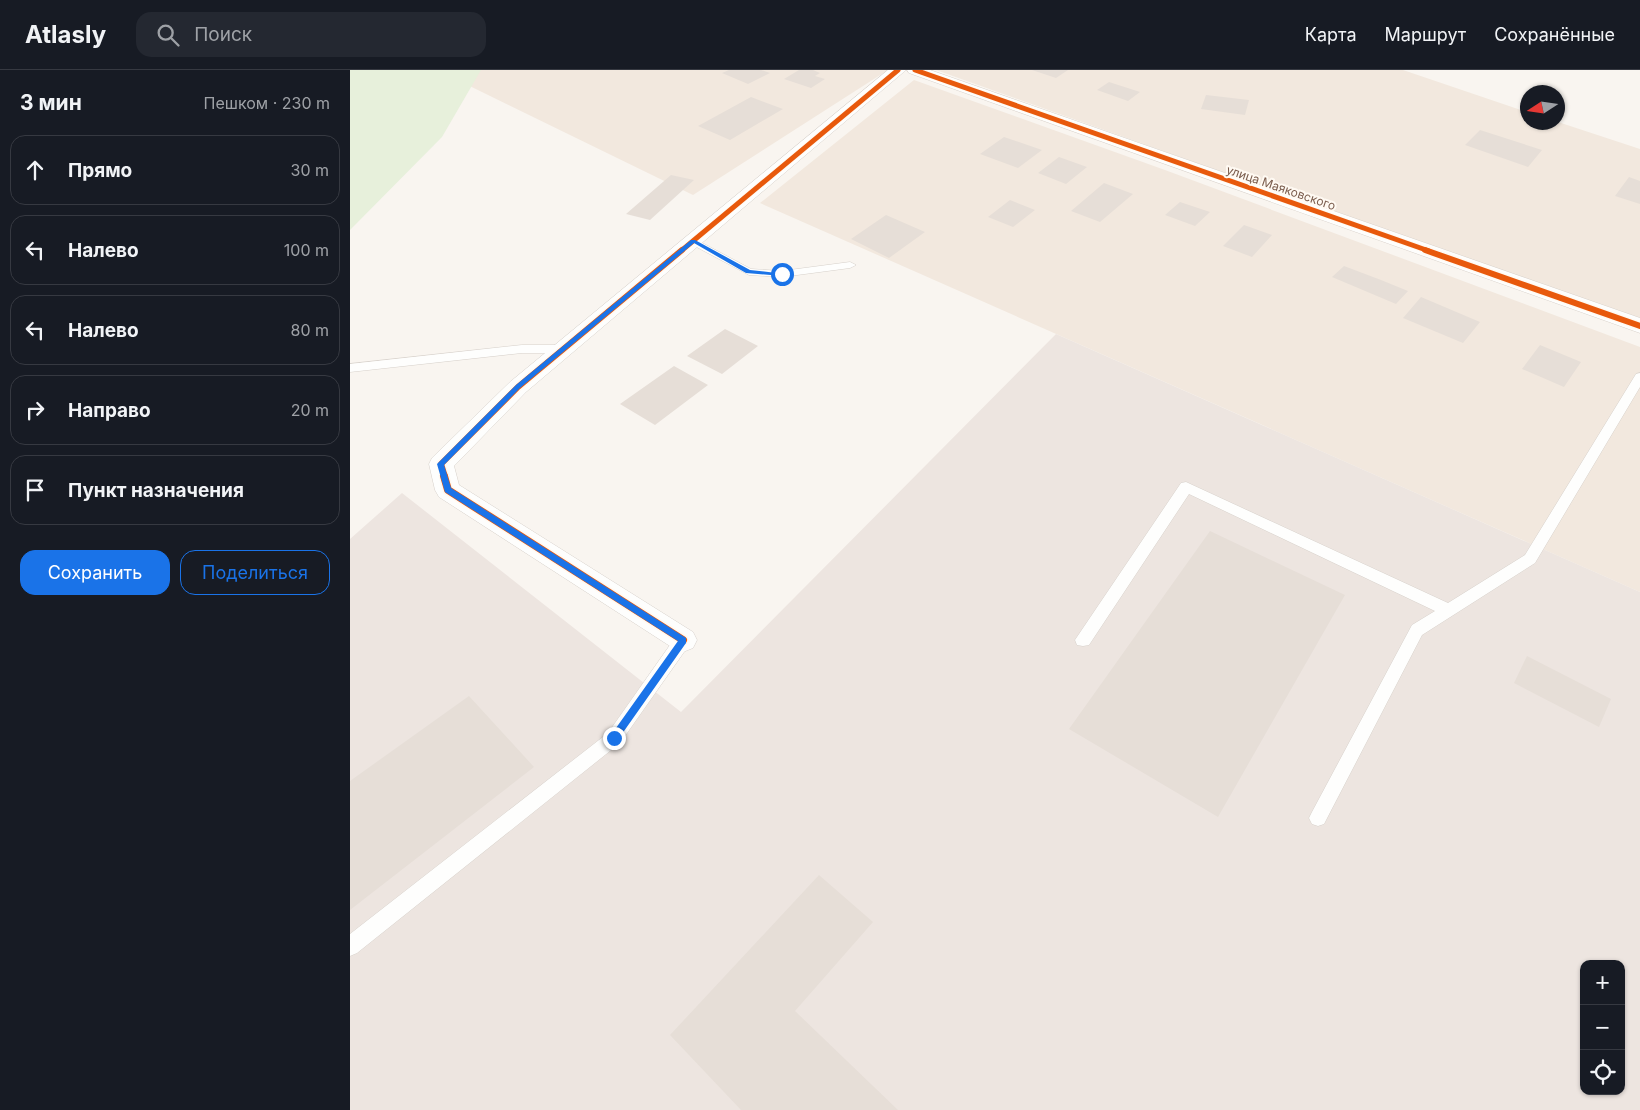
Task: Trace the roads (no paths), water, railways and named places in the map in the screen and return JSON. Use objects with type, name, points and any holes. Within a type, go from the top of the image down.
[{"type":"street","points":[[683,640],[448,490],[440,464],[518,387],[898,70]]},
{"type":"street","name":"улица Маяковского","points":[[915,70],[1640,326]]},
{"type":"lane","points":[[693,241],[748,272],[782,274],[850,265]]},
{"type":"lane","points":[[350,368],[522,348],[564,349]]},
{"type":"lane","points":[[1318,818],[1417,630],[1530,559],[1640,377]]},
{"type":"lane","points":[[1083,640],[1186,487],[1448,610]]},
{"type":"lane","points":[[350,946],[614,738],[683,640]]}]
